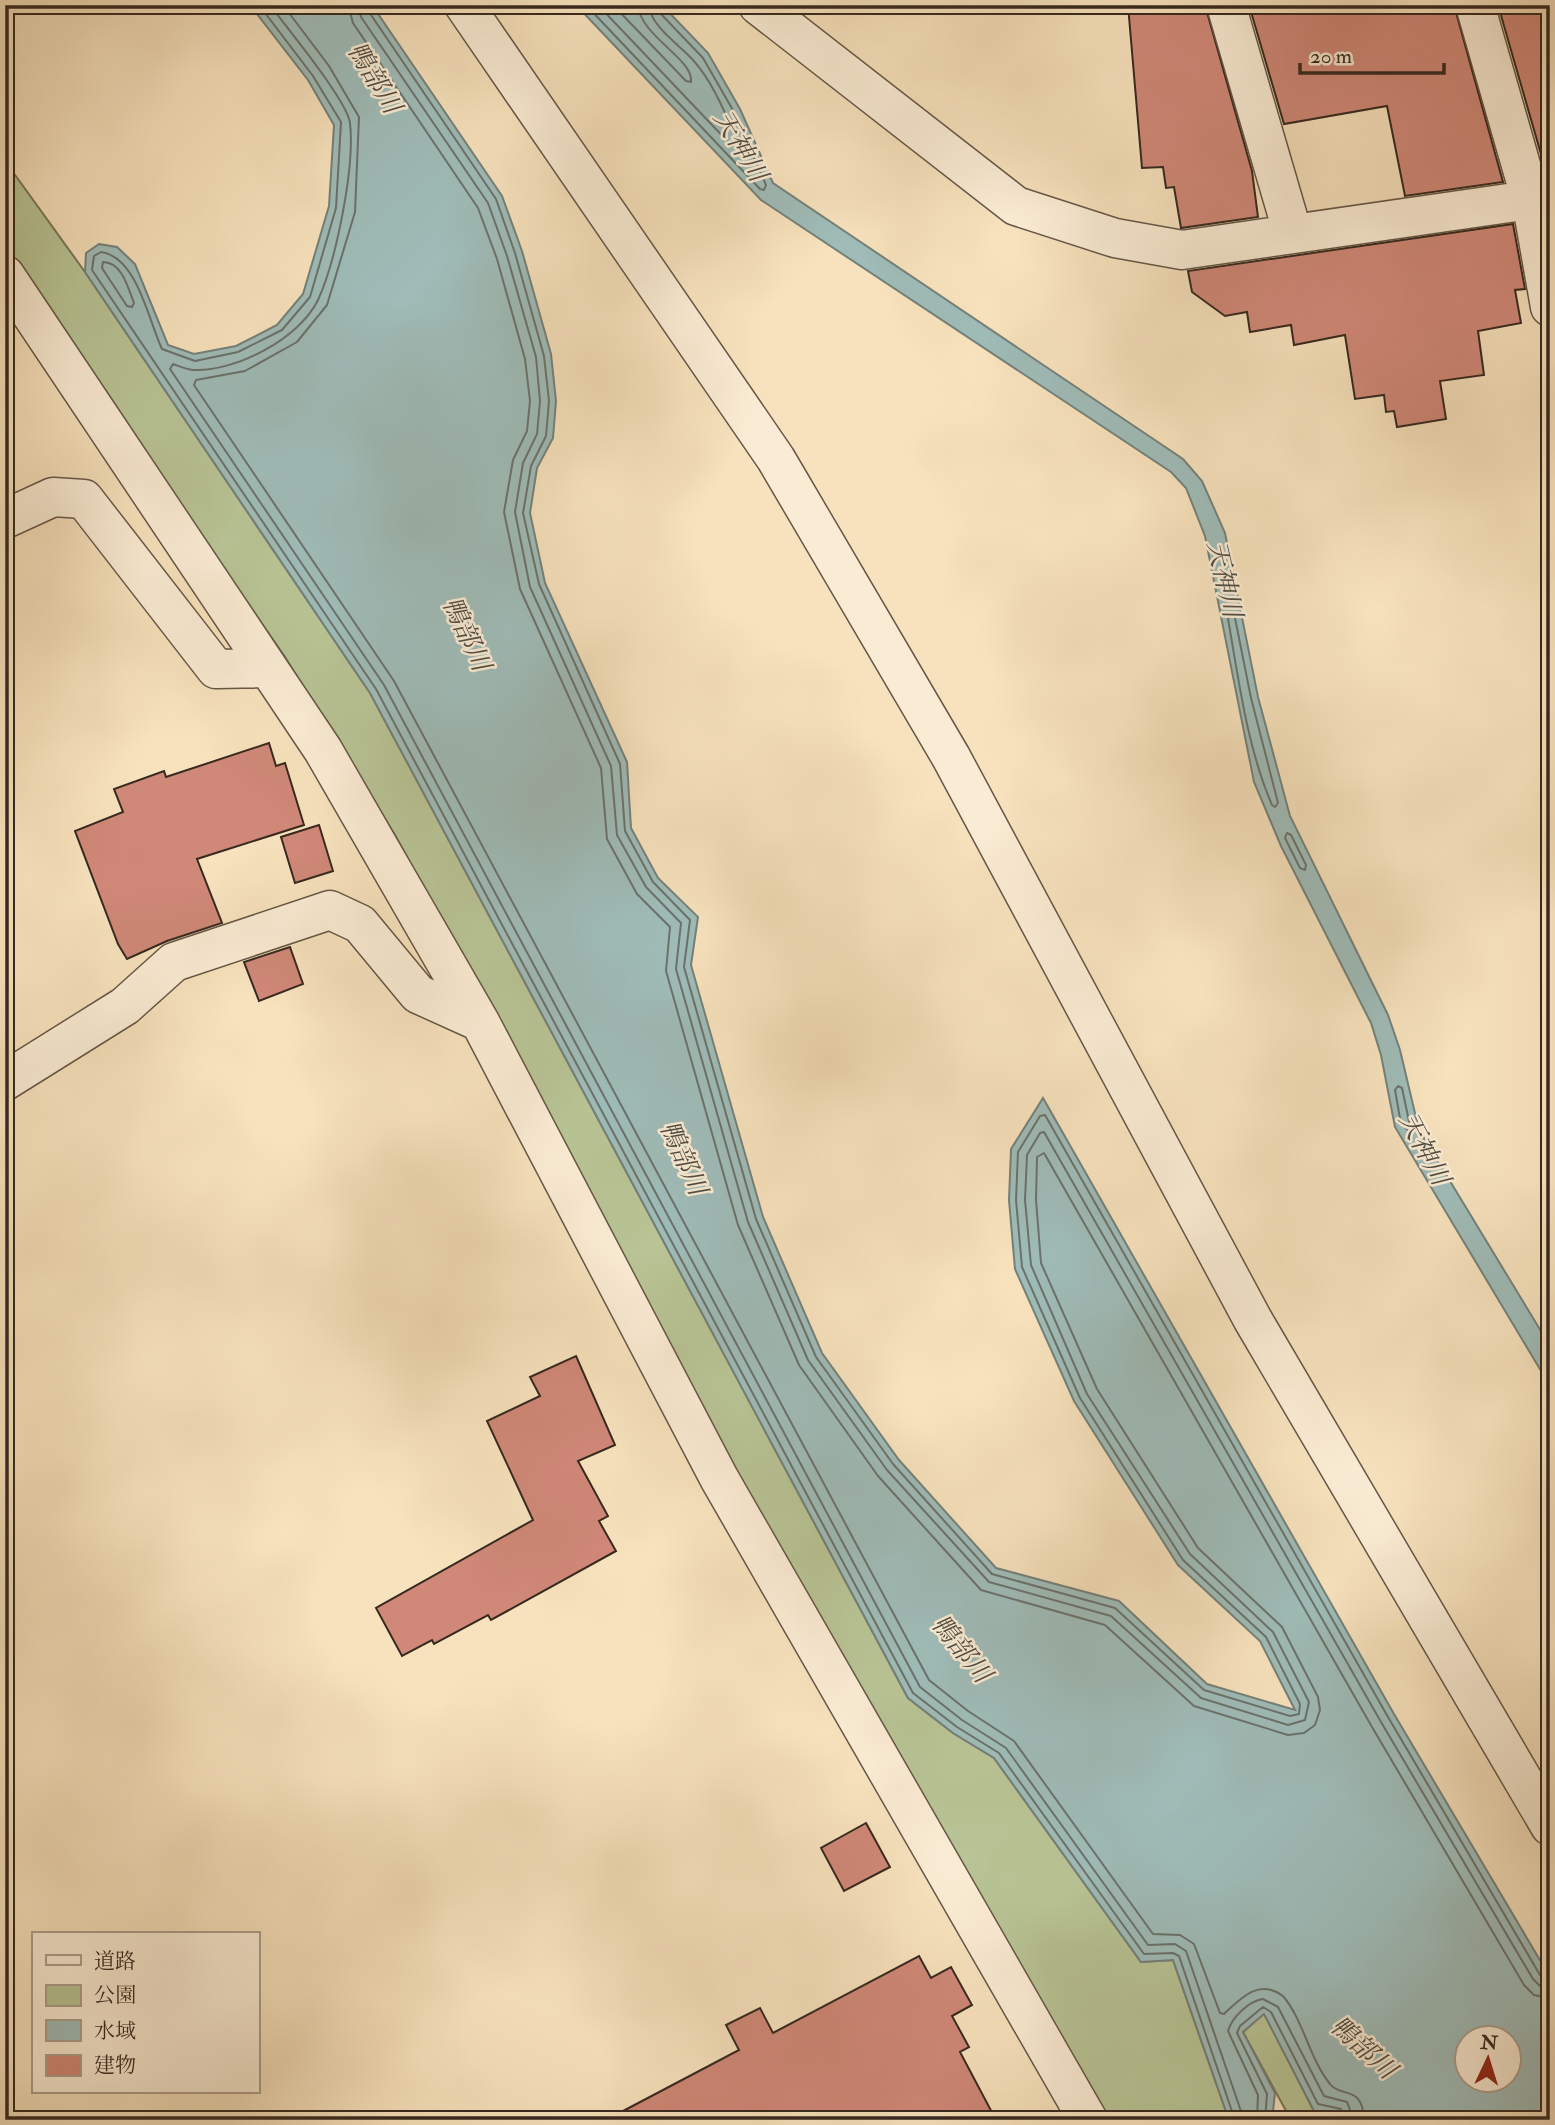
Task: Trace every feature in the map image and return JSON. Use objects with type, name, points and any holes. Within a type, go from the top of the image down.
[{"type":"street","points":[[464,5],[776,459],[951,757],[1253,1320],[1550,1826]]},
{"type":"street","points":[[758,5],[1016,206],[1115,238],[1182,250],[1540,199]]},
{"type":"street","points":[[1226,5],[1293,234]]},
{"type":"street","points":[[1475,5],[1540,199],[1550,307]]},
{"type":"street","points":[[5,275],[323,750],[480,1022],[719,1478],[1088,2120]]},
{"type":"street","points":[[5,519],[53,497],[84,499],[216,668],[267,668]]},
{"type":"street","points":[[5,1081],[125,1006],[174,962],[330,910],[360,924],[418,994],[480,1022]]},
{"type":"green space","points":[[5,161],[85,272],[370,693],[908,1698],[953,1733],[994,1758],[1141,1962],[1173,1960],[1229,2120],[1108,2120],[731,1474],[492,1014],[395,835],[285,657],[5,252]]},
{"type":"green space","points":[[1264,2013],[1314,2111],[1337,2114],[1339,2120],[1291,2120],[1243,2032]]},
{"type":"water","name":"鴨部川","points":[[250,5],[372,5],[502,196],[522,251],[551,354],[556,401],[553,438],[537,468],[530,513],[545,583],[627,762],[631,828],[658,878],[698,917],[691,965],[763,1217],[822,1353],[899,1460],[996,1568],[1119,1601],[1207,1684],[1295,1710],[1260,1641],[1178,1565],[1074,1401],[1015,1269],[1009,1200],[1011,1149],[1043,1098],[1394,1714],[1550,1977],[1550,2120],[1339,2120],[1337,2114],[1314,2111],[1264,2014],[1243,2032],[1275,2093],[1272,2120],[1229,2120],[1173,1960],[1141,1962],[994,1758],[953,1733],[908,1698],[370,693],[85,272],[86,253],[99,244],[117,247],[135,264],[168,345],[194,354],[236,346],[277,325],[303,294],[329,206],[334,125],[308,80]]},
{"type":"water","name":"天神川","points":[[576,5],[662,5],[708,53],[740,109],[773,183],[1183,459],[1202,481],[1225,533],[1258,697],[1290,816],[1388,1015],[1400,1050],[1419,1130],[1550,1346],[1550,1386],[1395,1127],[1381,1055],[1371,1023],[1281,846],[1254,782],[1205,536],[1186,488],[1171,472],[761,200]]},
{"type":"building","points":[[1128,5],[1205,5],[1252,171],[1258,217],[1181,228],[1174,187],[1166,188],[1163,167],[1142,168]]},
{"type":"building","points":[[1249,5],[1454,5],[1503,182],[1405,196],[1387,106],[1284,124]]},
{"type":"building","points":[[1498,5],[1550,5],[1550,176],[1547,175]]},
{"type":"building","points":[[1513,224],[1525,289],[1515,290],[1521,323],[1478,331],[1484,375],[1440,381],[1446,419],[1397,427],[1394,411],[1386,412],[1384,395],[1355,399],[1345,335],[1294,345],[1291,325],[1250,332],[1247,312],[1225,316],[1192,292],[1188,271]]},
{"type":"building","points":[[269,743],[276,766],[285,763],[304,825],[197,859],[222,923],[167,941],[127,959],[118,944],[75,831],[123,812],[114,789],[164,771],[166,777]]},
{"type":"building","points":[[319,825],[333,871],[295,883],[281,837]]},
{"type":"building","points":[[290,947],[303,984],[259,1001],[244,962]]},
{"type":"building","points":[[576,1356],[615,1445],[578,1461],[608,1516],[599,1521],[616,1551],[491,1620],[488,1615],[434,1644],[432,1640],[402,1656],[376,1608],[533,1520],[487,1421],[540,1396],[530,1377]]},
{"type":"building","points":[[866,1823],[890,1867],[844,1891],[821,1848]]},
{"type":"building","points":[[919,1956],[931,1978],[951,1967],[972,2005],[952,2016],[969,2047],[960,2052],[996,2120],[606,2120],[739,2050],[726,2025],[760,2008],[773,2033]]}]
